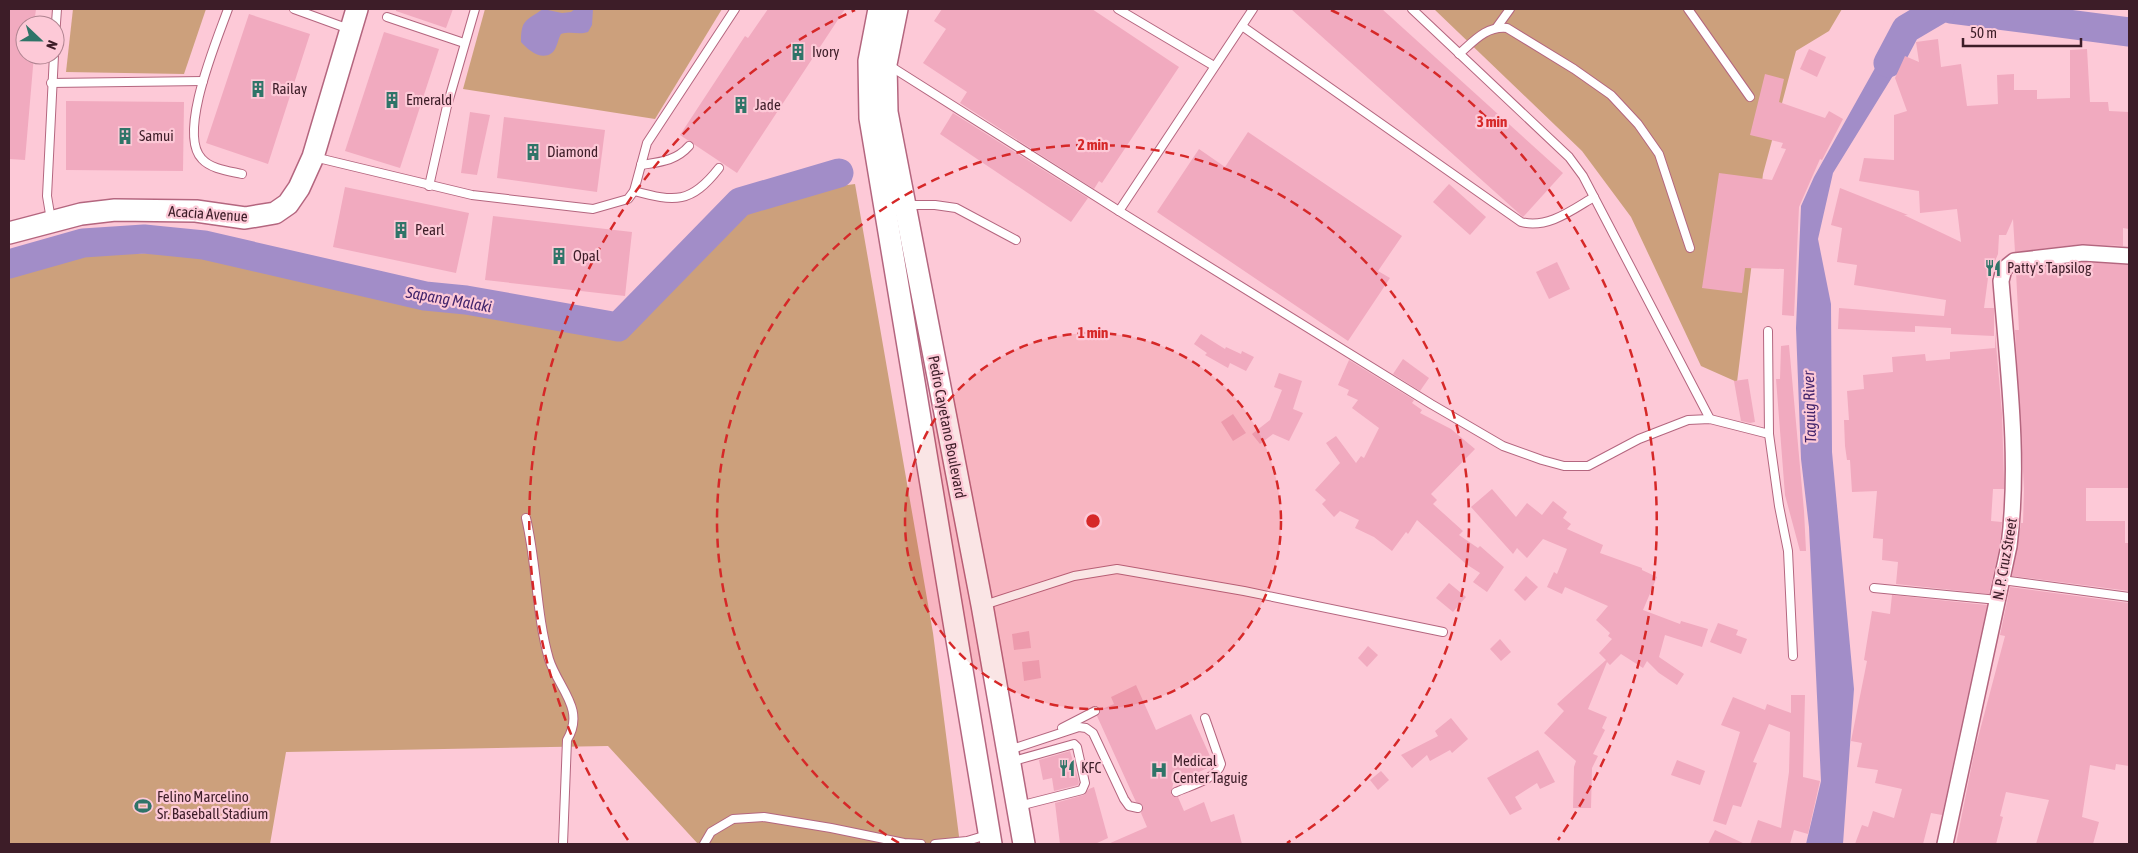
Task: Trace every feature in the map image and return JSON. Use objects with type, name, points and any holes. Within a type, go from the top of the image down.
[{"type":"main road","name":"Acacia Avenue","points":[[9,233],[52,221],[115,210],[188,211],[235,217],[261,217],[275,213],[288,204],[299,188],[313,157],[350,29],[358,9]]},
{"type":"main road","name":"Pedro Cayetano Boulevard","points":[[879,9],[869,61],[870,118],[990,839]]},
{"type":"main road","name":"Pedro Cayetano Boulevard","points":[[897,9],[886,64],[887,112],[982,605],[1008,756],[1019,806],[1024,844]]},
{"type":"main road","points":[[976,757],[1008,756]]},
{"type":"street","name":"N. P. Cruz Street","points":[[1945,844],[2009,546],[2014,497],[2001,281],[2004,269],[2014,261],[2082,253],[2129,256]]},
{"type":"lane","points":[[228,9],[202,81],[193,130],[194,147],[203,160],[216,167],[242,174]]},
{"type":"lane","points":[[294,9],[317,12],[350,29]]},
{"type":"lane","points":[[429,186],[464,43],[475,9]]},
{"type":"lane","points":[[313,157],[472,195],[593,209],[628,199],[634,191],[647,144],[735,9]]},
{"type":"lane","points":[[1118,211],[1253,9]]},
{"type":"lane","points":[[1412,9],[1569,157],[1594,197],[1710,419]]},
{"type":"lane","points":[[1497,27],[1510,9]]},
{"type":"lane","points":[[1688,9],[1750,97]]},
{"type":"lane","points":[[1122,10],[1214,66]]},
{"type":"lane","points":[[386,17],[464,43]]},
{"type":"lane","points":[[1242,26],[1521,222],[1532,224],[1549,221],[1594,197]]},
{"type":"lane","points":[[1460,54],[1488,30],[1497,27],[1507,28],[1574,68],[1611,95],[1638,124],[1659,154],[1690,248]]},
{"type":"lane","points":[[886,64],[1118,211],[1431,404],[1503,446],[1564,466],[1588,466],[1666,427],[1688,420],[1710,419],[1769,434]]},
{"type":"lane","points":[[52,221],[47,196],[53,65]]},
{"type":"lane","points":[[52,83],[202,81]]},
{"type":"lane","points":[[641,165],[672,160],[682,154],[689,146]]},
{"type":"lane","points":[[634,191],[673,200],[696,192],[709,181],[719,168]]},
{"type":"lane","points":[[905,205],[935,205],[956,208],[1016,240]]},
{"type":"lane","points":[[1768,331],[1769,434],[1789,560],[1793,656]]},
{"type":"lane","points":[[526,518],[533,545],[536,584],[550,660],[574,710],[574,725],[567,740],[562,844]]},
{"type":"lane","points":[[982,605],[1074,576],[1117,569],[1254,592],[1443,632]]},
{"type":"lane","points":[[2002,580],[2129,597]]},
{"type":"lane","points":[[1874,588],[1998,600]]},
{"type":"lane","points":[[1008,756],[1095,711]]},
{"type":"lane","points":[[1176,792],[1219,770],[1220,764],[1205,718]]},
{"type":"lane","points":[[1038,740],[1079,727],[1093,732],[1124,799],[1129,806],[1138,808]]},
{"type":"lane","points":[[1008,756],[1074,744],[1077,747],[1085,783],[1082,790],[1019,806]]},
{"type":"lane","points":[[704,844],[711,832],[733,819],[764,817],[831,828],[904,844],[921,844]]},
{"type":"lane","points":[[935,844],[990,839]]},
{"type":"shaded area","points":[[73,9],[206,9],[184,74],[66,72]]},
{"type":"shaded area","points":[[485,9],[722,9],[655,119],[463,89]]},
{"type":"shaded area","points":[[1434,9],[1842,9],[1829,31],[1796,51],[1763,174],[1737,382],[1701,366],[1631,217],[1582,151]]},
{"type":"shaded area","points":[[855,184],[933,633],[960,844],[698,844],[608,746],[286,752],[270,844],[9,844],[9,277],[86,255],[185,252],[300,274],[393,303],[622,336],[756,206],[796,192]]},
{"type":"water","points":[[543,9],[562,13],[571,12],[575,9],[593,9],[592,25],[588,32],[561,34],[556,48],[549,55],[536,54],[521,42],[521,34],[526,21]]},
{"type":"water","points":[[1898,27],[1906,29],[1915,40],[1833,173],[1818,239],[1831,304],[1832,452],[1854,689],[1843,844],[1806,844],[1821,781],[1809,527],[1801,459],[1796,328],[1801,206],[1814,177]]},
{"type":"building","points":[[9,9],[36,9],[35,15],[15,15],[15,65],[33,65],[25,160],[9,159]]},
{"type":"building","points":[[396,9],[453,9],[446,28],[396,11]]},
{"type":"building","name":"Jade","points":[[768,9],[845,9],[737,173],[680,135],[745,36],[748,38]]},
{"type":"building","points":[[942,9],[1092,9],[1179,67],[1102,183],[1099,181],[1094,189],[960,103],[967,92],[923,63],[946,29],[934,21]]},
{"type":"building","points":[[1291,9],[1382,9],[1563,173],[1523,217]]},
{"type":"building","name":"Railay","points":[[249,14],[310,34],[268,164],[206,143]]},
{"type":"building","name":"Emerald","points":[[384,32],[439,49],[400,168],[345,151]]},
{"type":"building","points":[[1938,39],[1941,67],[1961,64],[1967,106],[1998,104],[1997,75],[2014,74],[2014,90],[2037,90],[2037,99],[2070,98],[2070,50],[2087,49],[2090,102],[2108,102],[2109,111],[2129,112],[2129,229],[2123,228],[2123,246],[2082,244],[2015,252],[2013,219],[2006,235],[1999,235],[1998,254],[1988,278],[1984,308],[1994,308],[1994,336],[1951,334],[1951,328],[1915,326],[1915,332],[1838,329],[1839,308],[1944,316],[1946,300],[1854,285],[1857,265],[1837,262],[1842,228],[1831,225],[1840,188],[1908,215],[1904,215],[1961,242],[1957,209],[1920,213],[1919,191],[1859,181],[1864,158],[1894,160],[1894,115],[1907,111],[1895,78],[1905,56],[1919,62],[1916,42]]},
{"type":"building","points":[[1809,49],[1826,57],[1817,77],[1800,69]]},
{"type":"building","points":[[1765,74],[1784,79],[1779,102],[1825,118],[1829,111],[1843,119],[1822,160],[1820,159],[1799,207],[1794,316],[1782,315],[1784,269],[1745,268],[1742,293],[1702,288],[1719,173],[1772,180],[1786,149],[1781,148],[1783,143],[1750,135]]},
{"type":"building","name":"Samui","points":[[66,101],[184,102],[183,171],[66,170]]},
{"type":"building","points":[[470,112],[490,115],[477,175],[461,173]]},
{"type":"building","points":[[953,113],[1088,198],[1071,222],[940,134]]},
{"type":"building","name":"Diamond","points":[[504,117],[605,130],[597,192],[497,178]]},
{"type":"building","points":[[1248,132],[1402,236],[1378,271],[1390,278],[1348,341],[1157,212],[1199,149],[1225,167]]},
{"type":"building","points":[[1449,184],[1486,217],[1470,235],[1433,202]]},
{"type":"building","name":"Pearl","points":[[345,187],[469,213],[456,273],[333,247]]},
{"type":"building","name":"Opal","points":[[493,216],[632,232],[625,296],[485,280]]},
{"type":"building","points":[[1557,262],[1570,289],[1549,299],[1536,272]]},
{"type":"building","points":[[2083,262],[2129,265],[2129,488],[2086,488],[2086,521],[2125,521],[2125,543],[2129,543],[2129,591],[2012,576],[2021,523],[2023,523],[2024,489],[2015,330],[2019,330],[2016,272]]},
{"type":"building","points":[[1995,332],[2002,414],[2004,489],[1993,489],[1991,521],[2002,522],[2000,545],[1989,594],[1896,584],[1898,562],[1882,560],[1883,539],[1873,538],[1877,491],[1852,492],[1850,460],[1847,460],[1845,446],[1844,420],[1849,420],[1847,391],[1864,389],[1863,375],[1893,372],[1892,357],[1925,354],[1926,361],[1950,359],[1950,352],[1995,348]]},
{"type":"building","points":[[1201,334],[1225,349],[1226,347],[1241,354],[1242,351],[1254,357],[1246,371],[1230,363],[1228,368],[1205,355],[1207,353],[1194,344]]},
{"type":"building","points":[[1789,345],[1806,551],[1800,551],[1785,495],[1776,379],[1780,379],[1781,346]]},
{"type":"building","points":[[1403,359],[1429,378],[1420,391],[1393,374]]},
{"type":"building","points":[[1349,360],[1414,400],[1412,403],[1422,410],[1420,413],[1451,429],[1475,449],[1431,494],[1437,500],[1433,504],[1463,531],[1459,535],[1478,548],[1480,546],[1504,567],[1487,592],[1473,582],[1480,573],[1466,564],[1417,520],[1408,534],[1406,532],[1392,551],[1374,537],[1355,528],[1359,520],[1340,511],[1334,517],[1322,504],[1326,500],[1315,490],[1340,463],[1326,443],[1336,436],[1356,463],[1361,456],[1364,458],[1379,428],[1352,408],[1358,400],[1347,395],[1349,390],[1338,385]]},
{"type":"building","points":[[1279,373],[1302,381],[1293,409],[1303,413],[1289,441],[1273,434],[1260,444],[1252,434],[1270,420],[1282,390],[1274,387]]},
{"type":"building","points":[[1748,379],[1755,422],[1750,423],[1741,421],[1734,381]]},
{"type":"building","points":[[1233,414],[1246,433],[1233,441],[1221,422]]},
{"type":"building","points":[[1492,489],[1516,517],[1527,503],[1542,515],[1553,501],[1567,512],[1563,518],[1571,524],[1567,529],[1603,545],[1600,553],[1642,568],[1642,570],[1657,577],[1643,610],[1680,624],[1681,621],[1708,629],[1702,647],[1665,635],[1659,657],[1684,674],[1677,685],[1659,673],[1647,661],[1643,668],[1621,654],[1610,665],[1607,662],[1588,709],[1607,717],[1602,728],[1605,730],[1593,754],[1598,756],[1592,768],[1591,808],[1573,808],[1574,767],[1576,761],[1544,733],[1564,711],[1557,704],[1606,660],[1599,653],[1612,639],[1608,636],[1610,633],[1596,620],[1608,606],[1565,587],[1562,594],[1547,587],[1554,572],[1557,574],[1567,549],[1543,539],[1527,558],[1517,548],[1513,554],[1471,507]]},
{"type":"building","points":[[1526,576],[1538,587],[1525,601],[1514,590]]},
{"type":"building","points":[[1449,583],[1466,597],[1453,612],[1436,598]]},
{"type":"building","points":[[2010,587],[2129,603],[2129,766],[2116,764],[2115,770],[2090,765],[2082,817],[2099,822],[2093,844],[2036,844],[2049,800],[2006,792],[2000,816],[2003,817],[1996,844],[1956,844],[1975,749],[2005,636],[2000,635]]},
{"type":"building","points":[[1892,595],[1987,605],[1942,815],[1931,813],[1923,844],[1855,844],[1862,825],[1868,827],[1873,811],[1894,818],[1902,789],[1875,783],[1878,770],[1857,767],[1862,743],[1851,741],[1867,661],[1864,660],[1872,611],[1890,614]]},
{"type":"building","points":[[1718,623],[1738,630],[1736,635],[1747,639],[1741,654],[1710,642]]},
{"type":"building","points":[[1029,631],[1031,648],[1014,650],[1012,634]]},
{"type":"building","points":[[1500,639],[1511,652],[1501,661],[1490,649]]},
{"type":"building","points":[[1368,646],[1378,655],[1367,667],[1358,658]]},
{"type":"building","points":[[1039,660],[1041,678],[1024,681],[1022,662]]},
{"type":"building","points":[[1136,685],[1156,730],[1191,714],[1214,765],[1173,784],[1171,795],[1178,797],[1184,811],[1204,802],[1211,822],[1234,814],[1242,844],[1108,844],[1147,827],[1141,813],[1143,806],[1136,802],[1097,716],[1100,710],[1114,704],[1111,697]]},
{"type":"building","points":[[1791,695],[1805,695],[1803,777],[1820,781],[1808,834],[1794,830],[1790,844],[1750,844],[1758,820],[1781,828],[1789,772],[1790,732],[1769,724],[1753,762],[1757,763],[1741,807],[1733,805],[1726,825],[1713,821],[1740,732],[1721,725],[1733,697],[1765,710],[1767,704],[1791,713]]},
{"type":"building","points":[[1451,718],[1468,739],[1452,753],[1450,750],[1430,761],[1427,755],[1412,768],[1401,755],[1438,736],[1435,731]]},
{"type":"building","points":[[1538,750],[1555,782],[1540,789],[1537,783],[1515,797],[1522,809],[1510,815],[1487,778]]},
{"type":"building","points":[[1070,751],[1079,782],[1078,785],[1054,791],[1052,778],[1043,780],[1039,760]]},
{"type":"building","points":[[1677,760],[1705,771],[1700,785],[1671,775]]},
{"type":"building","points":[[1381,771],[1389,780],[1378,790],[1370,780]]},
{"type":"building","points":[[1094,787],[1108,838],[1095,844],[1060,844],[1055,803],[1084,795],[1089,789]]},
{"type":"building","points":[[1715,830],[1745,844],[1708,844]]},
{"type":"waterway","name":"Taguig River","points":[[1888,63],[1906,29],[1940,9]]},
{"type":"waterway","points":[[1951,9],[2129,32]]},
{"type":"waterway","name":"Sapang Malaki","points":[[9,264],[83,243],[144,239],[204,245],[425,296],[466,300],[618,327],[740,202],[839,173]]},
{"type":"place","name":"Ivory","points":[[798,52]]},
{"type":"place","name":"Railay","points":[[258,89]]},
{"type":"place","name":"Emerald","points":[[392,100]]},
{"type":"place","name":"Jade","points":[[741,105]]},
{"type":"place","name":"Samui","points":[[125,136]]},
{"type":"place","name":"Diamond","points":[[533,152]]},
{"type":"place","name":"Pearl","points":[[401,230]]},
{"type":"place","name":"Opal","points":[[559,256]]},
{"type":"place","name":"Patty's Tapsilog","points":[[1993,268]]},
{"type":"place","name":"KFC","points":[[1067,768]]},
{"type":"place","name":"Medical Center Taguig","points":[[1159,770]]},
{"type":"place","name":"Felino Marcelino Sr. Baseball Stadium","points":[[143,806]]}]
